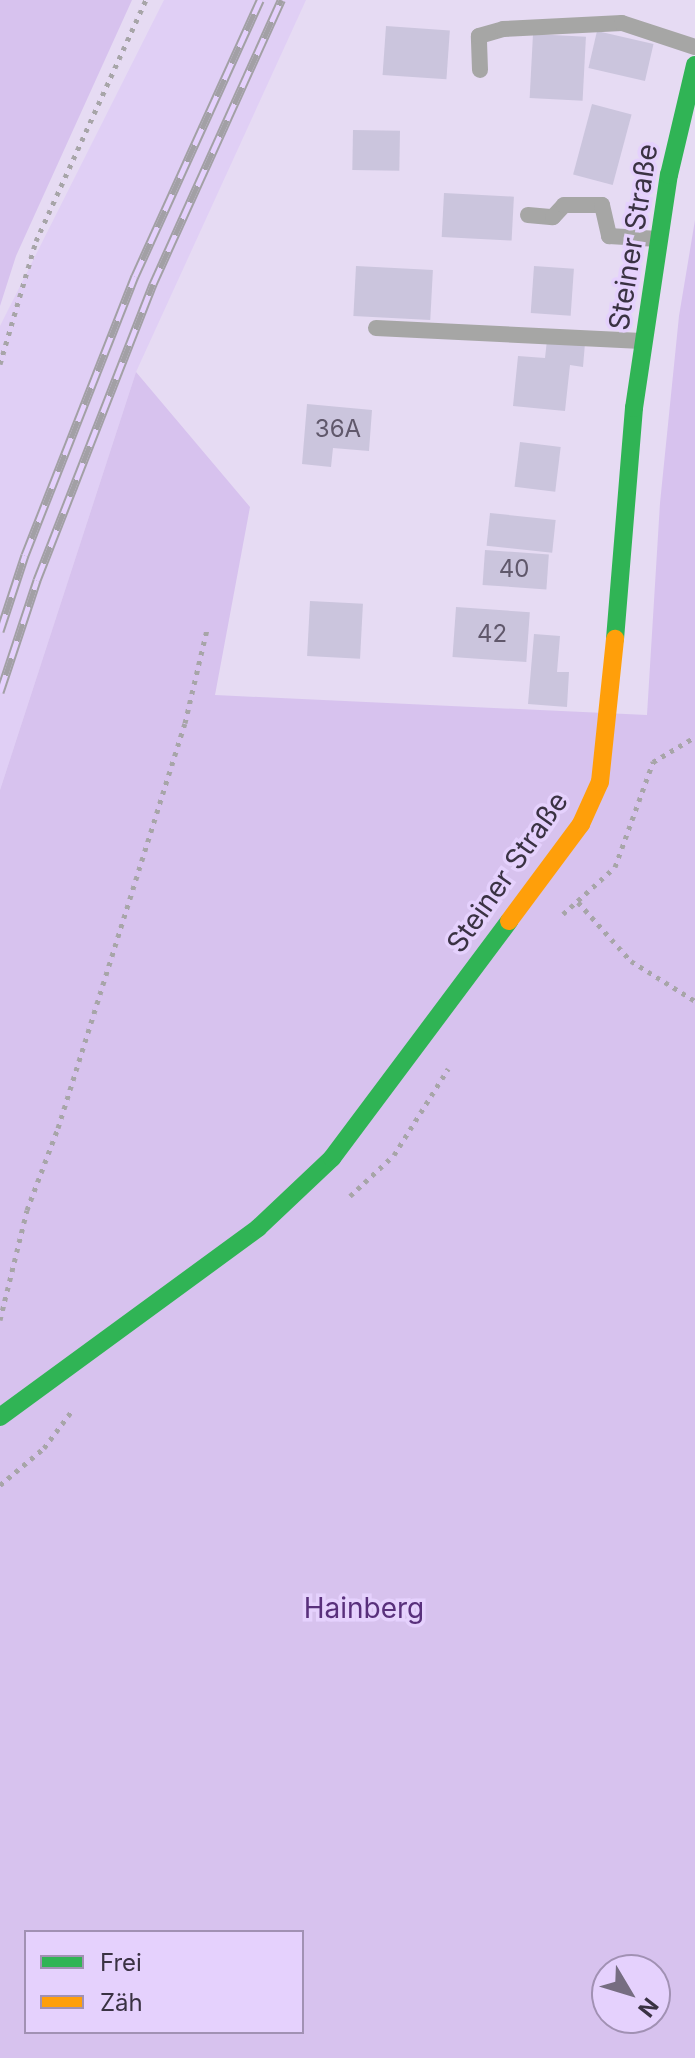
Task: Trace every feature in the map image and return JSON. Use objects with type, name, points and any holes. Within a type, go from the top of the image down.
[{"type":"street","name":"Steiner Straße","points":[[0,1417],[258,1228],[332,1158],[581,824],[600,782],[634,408],[677,135],[695,65]]},
{"type":"lane","points":[[480,70],[479,36],[503,29],[622,23],[695,47]]},
{"type":"lane","points":[[528,215],[553,217],[564,205],[602,205],[609,236],[659,239]]},
{"type":"lane","points":[[376,328],[644,341]]},
{"type":"path","points":[[0,364],[36,241],[146,0]]},
{"type":"path","points":[[0,1320],[27,1210],[58,1128],[185,723],[207,629]]},
{"type":"path","points":[[623,844],[653,762],[695,737]]},
{"type":"path","points":[[578,902],[631,961],[695,1001]]},
{"type":"shaded area","points":[[164,0],[306,0],[136,372],[0,790],[0,326]]},
{"type":"green space","points":[[0,0],[132,0],[16,256],[0,306]]},
{"type":"green space","name":"Hainberg","points":[[695,220],[695,2058],[0,2058],[0,790],[136,372],[250,507],[215,695],[647,715],[660,503],[679,316]]},
{"type":"building","points":[[386,26],[450,30],[446,79],[383,75]]},
{"type":"building","points":[[597,31],[654,44],[645,81],[588,68]]},
{"type":"building","points":[[533,34],[586,37],[583,101],[530,98]]},
{"type":"building","points":[[592,104],[632,115],[613,185],[573,175]]},
{"type":"building","points":[[353,130],[400,131],[399,171],[352,170]]},
{"type":"building","points":[[444,193],[514,197],[512,241],[442,237]]},
{"type":"building","points":[[356,266],[433,270],[430,320],[353,316]]},
{"type":"building","points":[[534,266],[574,269],[571,316],[531,313]]},
{"type":"building","points":[[547,340],[585,343],[583,367],[570,365],[565,411],[513,406],[518,356],[545,358]]},
{"type":"building","points":[[307,404],[372,410],[369,451],[333,448],[331,467],[302,464]]},
{"type":"building","points":[[520,442],[561,447],[555,492],[515,487]]},
{"type":"building","points":[[490,513],[556,520],[552,553],[487,546]]},
{"type":"building","points":[[485,550],[549,554],[546,589],[483,585]]},
{"type":"building","points":[[310,601],[363,604],[360,659],[307,656]]},
{"type":"building","points":[[456,607],[530,612],[526,662],[453,657]]},
{"type":"building","points":[[534,634],[560,636],[557,672],[569,672],[567,707],[528,704]]},
{"type":"railway","points":[[0,631],[25,555],[135,276],[260,0]]},
{"type":"railway","points":[[0,692],[37,580],[153,284],[281,0]]},
{"type":"traffic: fast","points":[[615,639],[634,408],[669,175],[695,65]]},
{"type":"traffic: fast","points":[[0,1417],[258,1228],[332,1158],[509,921]]},
{"type":"traffic: slow","points":[[509,921],[581,824],[600,782],[615,639]]}]
